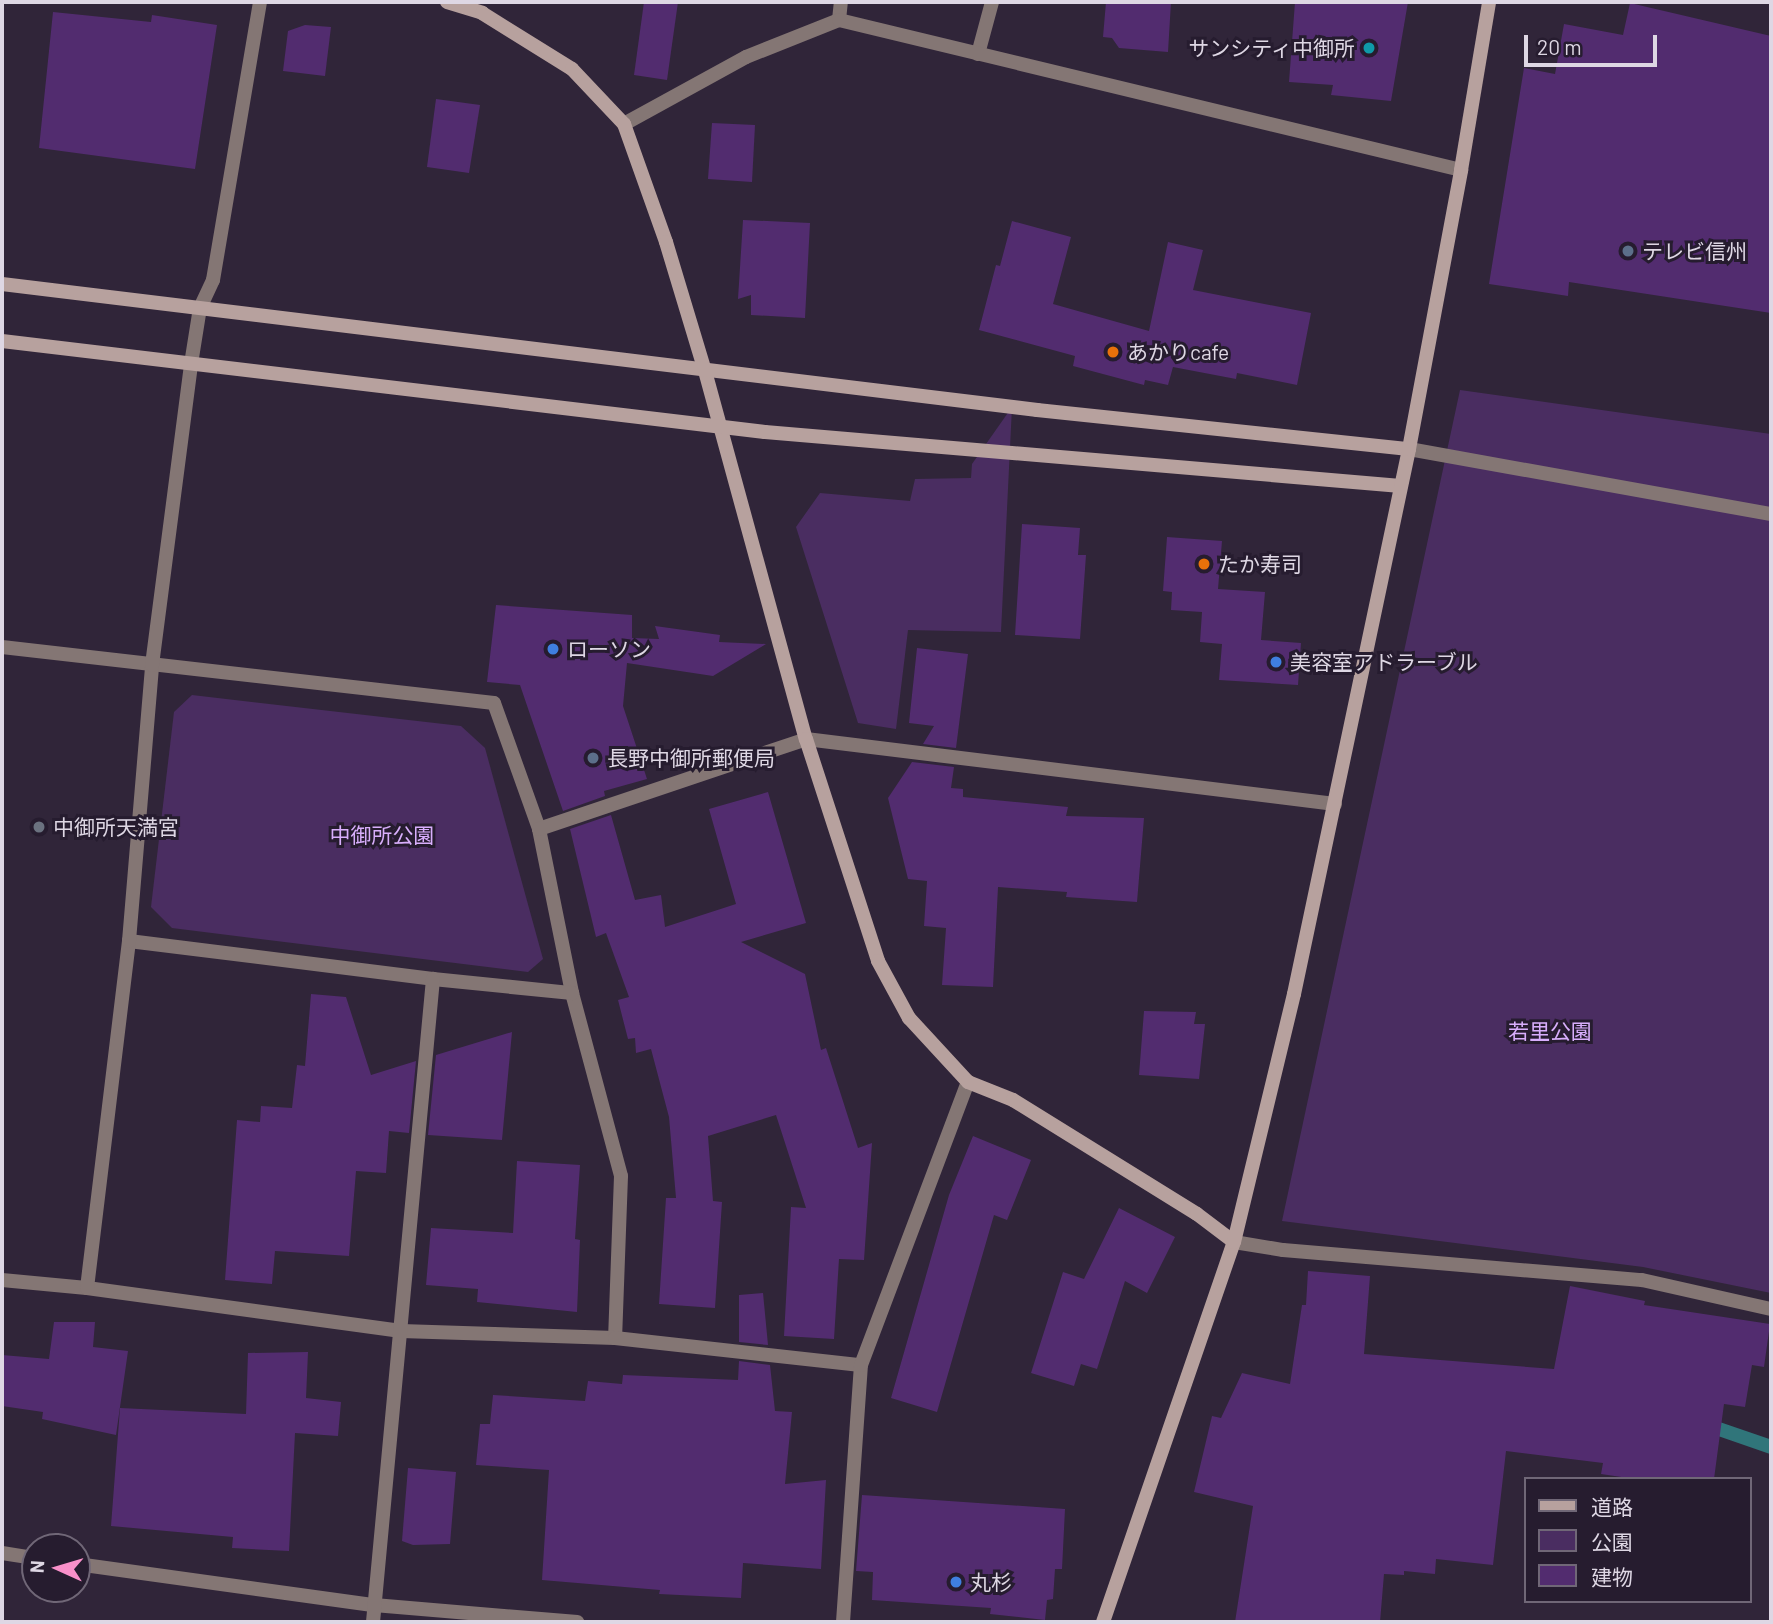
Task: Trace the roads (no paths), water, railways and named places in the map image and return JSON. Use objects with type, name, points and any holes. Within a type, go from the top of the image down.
[{"type":"street","points":[[87,1288],[129,941],[152,665],[191,364],[200,308],[213,280],[260,2]]},
{"type":"street","points":[[447,2],[482,13],[572,69],[624,124],[666,242],[705,371],[806,738],[878,961],[909,1018],[968,1082],[1013,1100],[1197,1214],[1234,1242],[1283,1250],[1642,1280],[1771,1309]]},
{"type":"street","points":[[839,20],[841,2]]},
{"type":"street","points":[[978,54],[992,2]]},
{"type":"street","points":[[1103,1622],[1234,1242],[1294,994],[1409,449],[1489,2]]},
{"type":"street","points":[[624,124],[746,57],[839,20],[1461,170]]},
{"type":"street","points":[[2,284],[1037,410],[1409,449],[1771,514]]},
{"type":"street","points":[[2,341],[720,426],[1401,486]]},
{"type":"street","points":[[2,647],[494,703],[539,829],[572,993],[621,1176],[615,1338]]},
{"type":"street","points":[[539,829],[806,738],[1335,804]]},
{"type":"street","points":[[129,941],[433,979],[572,993]]},
{"type":"street","points":[[373,1622],[433,979]]},
{"type":"street","points":[[843,1622],[861,1365],[968,1082]]},
{"type":"street","points":[[2,1280],[87,1288],[401,1331],[615,1338],[861,1365]]},
{"type":"street","points":[[2,1553],[21,1556]]},
{"type":"street","points":[[91,1566],[374,1605],[576,1622]]},
{"type":"waterway","points":[[1705,1420],[1716,1428],[1771,1447]]},
{"type":"place","name":"サンシティ中御所","points":[[1369,48]]},
{"type":"place","name":"テレビ信州","points":[[1628,251]]},
{"type":"place","name":"あかりcafe","points":[[1113,352]]},
{"type":"place","name":"たか寿司","points":[[1204,564]]},
{"type":"place","name":"ローソン","points":[[553,649]]},
{"type":"place","name":"美容室アドラーブル","points":[[1276,662]]},
{"type":"place","name":"長野中御所郵便局","points":[[593,758]]},
{"type":"place","name":"中御所天満宮","points":[[39,827]]},
{"type":"place","name":"丸杉","points":[[956,1582]]},
{"type":"park label","name":"中御所公園","points":[[382,835]]},
{"type":"park label","name":"若里公園","points":[[1550,1031]]}]
